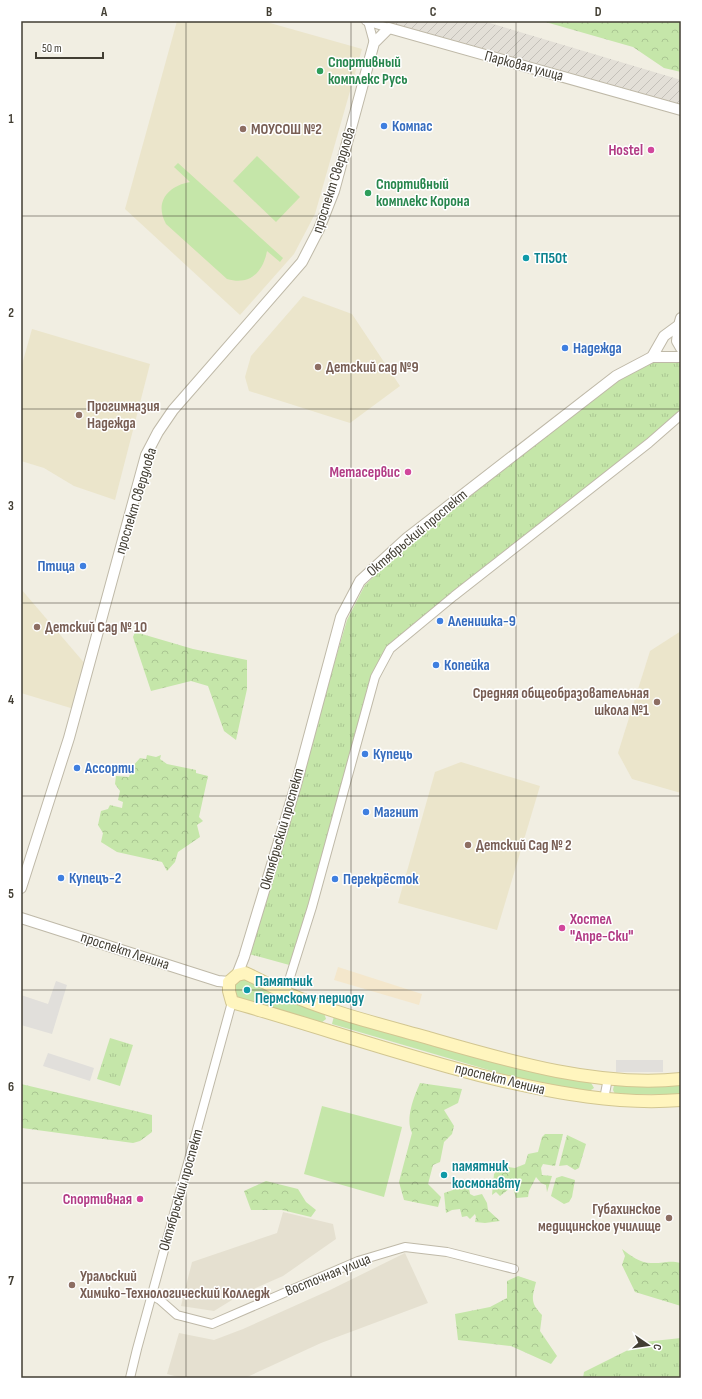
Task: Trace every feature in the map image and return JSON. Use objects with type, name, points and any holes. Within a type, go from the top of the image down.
[{"type":"main road","name":"проспект Ленина","points":[[233,979],[245,973],[285,993],[329,1009],[473,1051],[555,1070],[633,1080],[681,1079]]},
{"type":"main road","points":[[232,1002],[229,991],[233,979]]},
{"type":"main road","name":"проспект Ленина","points":[[232,1002],[466,1072],[550,1092],[604,1099],[643,1101],[681,1100]]},
{"type":"main road","points":[[323,1029],[329,1019],[329,1009]]},
{"type":"street","name":"Парковая улица","points":[[367,21],[681,110]]},
{"type":"street","points":[[367,21],[374,43]]},
{"type":"street","name":"проспект Свердлова","points":[[21,888],[69,738],[146,455],[158,432],[173,410],[302,262],[319,229],[334,191],[374,43],[389,28]]},
{"type":"street","points":[[680,321],[677,341],[681,348]]},
{"type":"street","points":[[680,321],[664,336],[652,357],[681,357]]},
{"type":"street","name":"Октябрьский проспект","points":[[233,979],[244,957],[296,785],[341,617],[360,581],[412,534],[616,376],[652,357]]},
{"type":"street","points":[[285,993],[310,914],[376,677],[390,649],[681,415]]},
{"type":"street","name":"проспект Ленина","points":[[21,918],[218,981],[233,979]]},
{"type":"street","name":"Октябрьский проспект","points":[[130,1378],[232,1002]]},
{"type":"street","points":[[604,1099],[608,1078]]},
{"type":"street","name":"Восточная улица","points":[[152,1295],[177,1315],[212,1324],[358,1261],[405,1247],[447,1252],[514,1269]]},
{"type":"shaded area","name":"МОУСОШ №2","points":[[177,21],[263,21],[362,49],[315,214],[294,254],[240,315],[125,209]]},
{"type":"shaded area","points":[[383,21],[483,21],[681,80],[681,105]]},
{"type":"shaded area","name":"Детский сад №9","points":[[303,296],[352,314],[400,386],[350,423],[249,391],[245,377],[251,356]]},
{"type":"shaded area","name":"Прогимназия Надежда","points":[[32,329],[150,364],[115,500],[74,486],[44,468],[21,461],[21,368]]},
{"type":"shaded area","name":"Детский Сад № 10","points":[[21,589],[86,665],[74,709],[21,693]]},
{"type":"shaded area","name":"Средняя общеобразовательная школа №1","points":[[681,631],[681,793],[632,779],[618,753],[650,651]]},
{"type":"shaded area","name":"Детский Сад № 2","points":[[461,762],[540,786],[497,930],[398,903],[435,772]]},
{"type":"shaded area","points":[[338,967],[422,994],[419,1005],[334,980]]},
{"type":"shaded area","points":[[56,981],[67,985],[52,1034],[21,1025],[21,995],[48,1004]]},
{"type":"shaded area","points":[[48,1053],[94,1068],[90,1081],[43,1066]]},
{"type":"shaded area","points":[[616,1060],[663,1060],[663,1072],[616,1072]]},
{"type":"shaded area","points":[[283,1212],[333,1224],[336,1239],[283,1276],[240,1295],[214,1311],[181,1306],[192,1262],[277,1233]]},
{"type":"shaded area","points":[[405,1253],[428,1303],[321,1343],[245,1378],[182,1378],[167,1374],[179,1333],[214,1340],[243,1329],[330,1290]]},
{"type":"green space","points":[[542,21],[681,21],[681,72],[664,68],[633,47]]},
{"type":"green space","points":[[257,156],[300,197],[276,222],[233,181]]},
{"type":"green space","points":[[178,163],[283,258],[280,262],[267,251],[259,271],[254,276],[242,281],[227,279],[166,224],[162,209],[165,196],[175,187],[190,182],[174,167]]},
{"type":"green space","points":[[654,362],[681,362],[681,412],[387,648],[293,966],[249,954],[347,620],[365,585],[422,531],[622,374]]},
{"type":"green space","points":[[135,632],[193,649],[247,660],[247,689],[236,740],[224,731],[208,686],[191,681],[151,691],[133,637]]},
{"type":"green space","points":[[147,755],[156,757],[161,755],[160,759],[167,764],[196,770],[196,773],[208,776],[199,817],[203,821],[197,825],[200,837],[178,852],[175,862],[167,871],[162,862],[117,852],[101,842],[103,833],[98,825],[101,811],[108,809],[110,805],[122,808],[123,802],[118,800],[120,791],[115,784],[116,776],[129,777],[132,767],[140,758],[146,759]]},
{"type":"green space","points":[[242,978],[324,1013],[326,1019],[321,1023],[239,999],[235,993],[235,984]]},
{"type":"green space","points":[[334,1016],[590,1081],[594,1088],[588,1092],[530,1082],[332,1024]]},
{"type":"green space","points":[[110,1038],[133,1045],[120,1086],[97,1079]]},
{"type":"green space","points":[[420,1083],[462,1089],[458,1103],[444,1110],[454,1126],[452,1134],[444,1142],[440,1162],[433,1165],[428,1184],[441,1197],[438,1207],[404,1200],[399,1182],[412,1133],[409,1121],[411,1108]]},
{"type":"green space","points":[[21,1084],[152,1115],[152,1132],[140,1141],[133,1143],[22,1128]]},
{"type":"green space","points":[[614,1085],[681,1085],[681,1095],[615,1094],[613,1090]]},
{"type":"green space","points":[[322,1106],[402,1127],[384,1197],[304,1174]]},
{"type":"green space","points":[[545,1134],[563,1134],[555,1166],[543,1164],[541,1168],[542,1175],[552,1176],[547,1192],[546,1185],[541,1183],[536,1177],[529,1191],[528,1197],[516,1198],[513,1188],[509,1189],[500,1196],[496,1192],[492,1195],[494,1174],[502,1166],[515,1168],[525,1164],[528,1154],[538,1152],[542,1137]]},
{"type":"green space","points":[[567,1135],[586,1144],[579,1168],[575,1170],[567,1165],[559,1166]]},
{"type":"green space","points":[[562,1176],[575,1180],[572,1197],[569,1202],[564,1204],[551,1196],[556,1178]]},
{"type":"green space","points":[[266,1181],[298,1189],[306,1202],[316,1210],[311,1217],[282,1210],[251,1210],[244,1191]]},
{"type":"green space","points":[[468,1183],[470,1194],[474,1196],[482,1194],[487,1203],[488,1210],[500,1221],[485,1223],[475,1222],[475,1214],[470,1219],[467,1216],[462,1217],[460,1209],[452,1210],[446,1213],[444,1193],[453,1190],[455,1185]]},
{"type":"green space","points":[[622,1249],[633,1257],[644,1262],[681,1263],[681,1306],[635,1292],[622,1265],[625,1256]]},
{"type":"green space","points":[[518,1276],[536,1282],[533,1300],[535,1307],[542,1315],[540,1331],[557,1356],[551,1364],[511,1346],[458,1340],[455,1314],[490,1307],[507,1298],[507,1281]]},
{"type":"green space","points":[[681,1338],[681,1378],[583,1378],[584,1372],[644,1342]]},
{"type":"place","name":"Спортивный комплекс Русь","points":[[320,71]]},
{"type":"place","name":"Компас","points":[[384,126]]},
{"type":"place","name":"МОУСОШ №2","points":[[243,129]]},
{"type":"place","name":"Hostel","points":[[651,150]]},
{"type":"place","name":"Спортивный комплекс Корона","points":[[368,193]]},
{"type":"place","name":"ТП50t","points":[[526,258]]},
{"type":"place","name":"Надежда","points":[[565,348]]},
{"type":"place","name":"Детский сад №9","points":[[318,367]]},
{"type":"place","name":"Прогимназия Надежда","points":[[79,415]]},
{"type":"place","name":"Метасервис","points":[[408,472]]},
{"type":"place","name":"Птица","points":[[83,566]]},
{"type":"place","name":"Аленишка-9","points":[[440,621]]},
{"type":"place","name":"Детский Сад № 10","points":[[37,627]]},
{"type":"place","name":"Копейка","points":[[436,665]]},
{"type":"place","name":"Средняя общеобразовательная школа №1","points":[[657,702]]},
{"type":"place","name":"Купець","points":[[365,754]]},
{"type":"place","name":"Ассорти","points":[[77,768]]},
{"type":"place","name":"Магнит","points":[[366,812]]},
{"type":"place","name":"Детский Сад № 2","points":[[468,845]]},
{"type":"place","name":"Купецъ-2","points":[[61,878]]},
{"type":"place","name":"Перекрёсток","points":[[335,879]]},
{"type":"place","name":"Хостел \"Апре-Ски\"","points":[[562,928]]},
{"type":"place","name":"Памятник Пермскому периоду","points":[[247,990]]},
{"type":"place","name":"памятник космонавту","points":[[444,1175]]},
{"type":"place","name":"Спортивная","points":[[140,1199]]},
{"type":"place","name":"Губахинское медицинское училище","points":[[669,1218]]},
{"type":"place","name":"Уральский Химико-Технологический Колледж","points":[[72,1285]]}]
